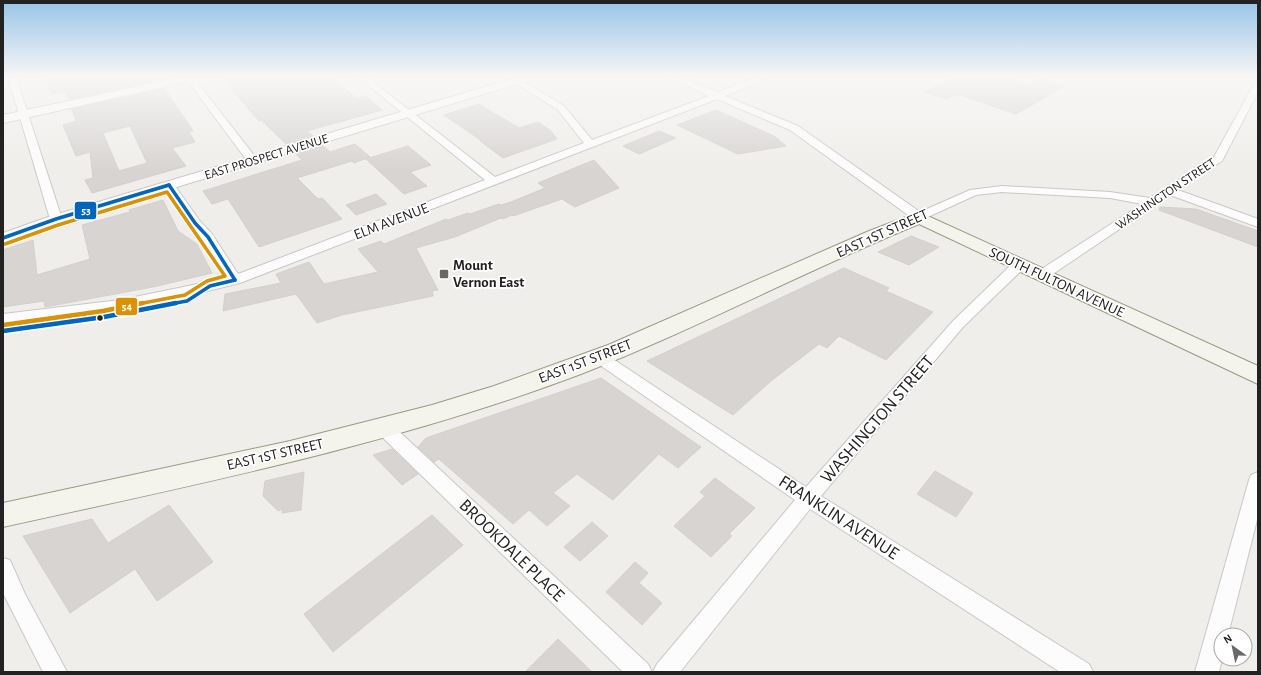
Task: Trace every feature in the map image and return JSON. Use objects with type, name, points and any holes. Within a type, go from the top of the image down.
[{"type":"main road","name":"SOUTH FULTON AVENUE","points":[[912,212],[1019,265],[1258,376]]},
{"type":"main road","name":"EAST 1ST STREET","points":[[3,515],[285,452],[383,428],[477,400],[571,368],[692,319],[912,212]]},
{"type":"street","points":[[22,108],[56,219]]},
{"type":"street","points":[[3,119],[53,108]]},
{"type":"street","points":[[215,108],[252,160]]},
{"type":"street","points":[[400,108],[494,182]]},
{"type":"street","name":"EAST PROSPECT AVENUE","points":[[3,238],[56,219],[424,108]]},
{"type":"street","points":[[561,108],[591,145]]},
{"type":"street","name":"ELM AVENUE","points":[[3,320],[89,309],[153,298],[234,280],[685,108]]},
{"type":"street","name":"SOUTH FULTON AVENUE","points":[[747,108],[794,128],[912,212]]},
{"type":"street","name":"WASHINGTON STREET","points":[[1042,275],[1151,202],[1218,160],[1245,108]]},
{"type":"street","points":[[169,185],[196,223],[208,237],[234,280]]},
{"type":"street","name":"EAST 1ST STREET","points":[[912,212],[974,192],[1002,189],[1110,195],[1151,202]]},
{"type":"street","points":[[1168,191],[1258,223]]},
{"type":"street","name":"WASHINGTON STREET","points":[[665,672],[808,498],[958,324],[1019,265]]},
{"type":"street","name":"FRANKLIN AVENUE","points":[[599,357],[808,498],[1082,672]]},
{"type":"street","name":"BROOKDALE PLACE","points":[[383,428],[640,672]]},
{"type":"street","points":[[1207,672],[1258,480]]},
{"type":"street","points":[[3,568],[17,601],[55,672]]},
{"type":"building","points":[[178,108],[193,131],[189,132],[195,142],[172,148],[186,166],[92,193],[85,180],[93,178],[90,152],[76,156],[63,125],[76,121],[72,109]],"holes":[[[130,126],[147,163],[119,171],[103,133]]]},
{"type":"building","points":[[248,108],[380,108],[382,110],[307,131],[313,136],[286,144],[261,120],[259,121]]},
{"type":"building","points":[[465,108],[486,108],[519,128],[538,122],[550,130],[557,139],[503,158],[480,141],[482,141],[444,115]]},
{"type":"building","points":[[1000,108],[1026,108],[1016,114]]},
{"type":"building","points":[[716,110],[774,136],[786,146],[738,154],[677,125]]},
{"type":"building","points":[[659,131],[676,138],[639,154],[623,146]]},
{"type":"building","points":[[355,144],[370,157],[354,163],[352,161],[297,178],[318,199],[322,198],[342,219],[259,247],[228,199],[212,204],[203,191],[302,160],[295,153],[322,145],[330,152]]},
{"type":"building","points":[[408,146],[431,165],[410,172],[427,186],[404,194],[366,159]]},
{"type":"building","points":[[594,160],[619,188],[575,207],[562,199],[513,216],[512,215],[503,219],[501,218],[455,237],[416,248],[438,290],[432,291],[433,296],[342,315],[317,323],[296,294],[223,311],[225,294],[281,283],[276,274],[309,262],[324,284],[378,272],[358,249],[381,241],[384,244],[446,219],[448,220],[499,204],[501,205],[511,202],[545,188],[538,183]]},
{"type":"building","points":[[376,194],[387,204],[356,215],[346,205]]},
{"type":"building","points":[[163,200],[178,231],[197,244],[212,273],[153,287],[45,307],[44,301],[3,307],[3,250],[33,240],[37,275],[90,259],[82,225],[130,212],[129,210]]},
{"type":"building","points":[[1160,207],[1196,209],[1258,231],[1258,247],[1159,210]]},
{"type":"building","points":[[911,236],[939,247],[909,265],[878,252]]},
{"type":"building","points":[[844,268],[889,288],[886,291],[933,312],[886,360],[839,336],[827,348],[819,344],[771,381],[733,415],[647,361]]},
{"type":"building","points":[[601,378],[701,447],[678,468],[659,454],[613,500],[577,474],[553,493],[570,506],[547,526],[529,510],[513,524],[439,459],[434,462],[418,447],[426,438]]},
{"type":"building","points":[[392,449],[418,474],[402,485],[373,455]]},
{"type":"building","points":[[935,471],[973,493],[956,517],[917,494]]},
{"type":"building","points":[[304,472],[301,510],[282,513],[283,509],[278,511],[263,496],[265,481]]},
{"type":"building","points":[[715,478],[755,508],[729,534],[732,536],[711,557],[674,526],[705,496],[700,492]]},
{"type":"building","points":[[169,505],[213,562],[157,601],[135,569],[70,613],[23,536],[92,519],[108,543]]},
{"type":"building","points":[[432,515],[463,545],[333,652],[304,614]]},
{"type":"building","points":[[592,522],[608,536],[580,561],[564,547]]},
{"type":"building","points":[[635,562],[648,573],[639,583],[662,603],[642,625],[606,592]]},
{"type":"building","points":[[558,639],[592,672],[525,672]]},
{"type":"transit line","name":"53","points":[[169,185],[195,223],[208,237],[235,280]]},
{"type":"transit line","name":"53","points":[[3,238],[56,219],[169,185]]},
{"type":"transit line","name":"54","points":[[3,325],[103,311],[185,295],[207,281],[225,276],[167,192],[58,225],[5,244]]},
{"type":"transit line","name":"53","points":[[3,331],[104,317],[187,301],[210,286],[235,280]]},
{"type":"place","name":"Mount Vernon East","points":[[444,274]]}]
